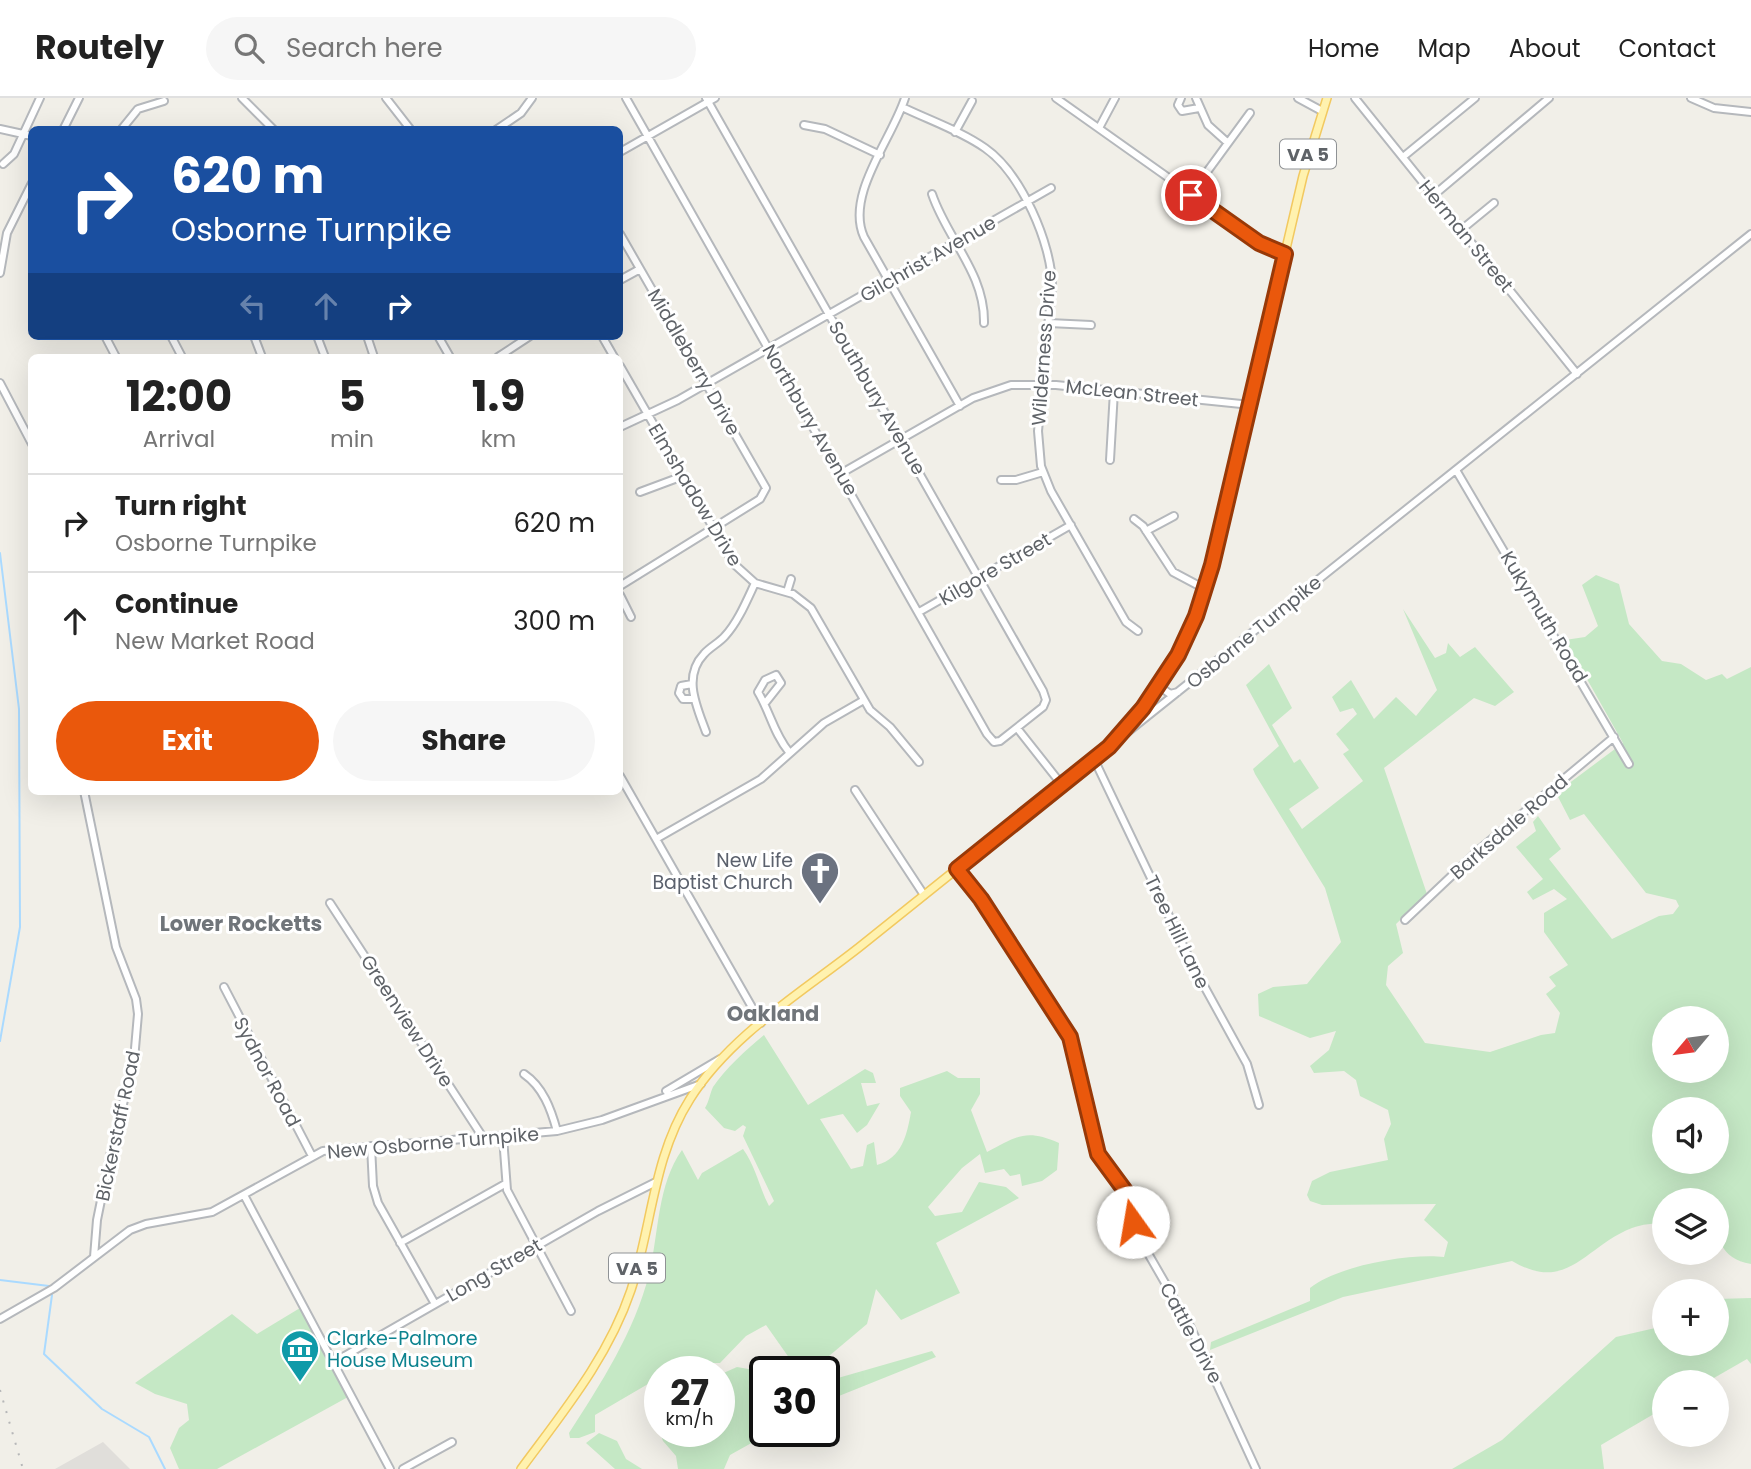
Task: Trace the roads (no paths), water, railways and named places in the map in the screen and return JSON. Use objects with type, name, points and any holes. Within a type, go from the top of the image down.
[{"type":"main road","name":"VA 5","points":[[1109,747],[1159,686],[1186,639],[1206,589],[1285,254],[1327,98]]},
{"type":"main road","name":"Osborne Turnpike","points":[[725,1056],[761,1023],[1109,747]]},
{"type":"main road","name":"VA 5","points":[[521,1469],[586,1381],[611,1337],[635,1274],[656,1182],[674,1129],[691,1097],[725,1056]]},
{"type":"street","points":[[3,164],[14,154],[40,98]]},
{"type":"street","points":[[65,126],[79,98]]},
{"type":"street","points":[[242,98],[270,126]]},
{"type":"street","points":[[386,98],[408,126]]},
{"type":"street","points":[[502,126],[521,113],[531,98]]},
{"type":"street","name":"Northbury Avenue","points":[[626,98],[994,742],[1017,728]]},
{"type":"street","points":[[905,98],[862,194],[858,220],[864,237],[960,406]]},
{"type":"street","points":[[1056,98],[1259,243],[1285,254]]},
{"type":"street","points":[[1099,128],[1115,98]]},
{"type":"street","points":[[1181,98],[1178,105],[1182,111],[1199,108]]},
{"type":"street","points":[[1196,98],[1208,125],[1228,143]]},
{"type":"street","points":[[1298,98],[1322,111]]},
{"type":"street","name":"Herman Street","points":[[1355,98],[1577,374]]},
{"type":"street","points":[[1403,157],[1475,98]]},
{"type":"street","points":[[1432,193],[1549,98]]},
{"type":"street","points":[[1691,98],[1714,108],[1751,112]]},
{"type":"street","points":[[623,150],[709,99]]},
{"type":"street","name":"Southbury Avenue","points":[[709,99],[1046,700],[1041,709],[1017,728]]},
{"type":"street","points":[[124,126],[138,109],[164,101]]},
{"type":"street","points":[[955,132],[972,101]]},
{"type":"street","points":[[1739,109],[1751,104]]},
{"type":"street","name":"Wilderness Drive","points":[[902,107],[955,132],[994,155],[1041,231],[1051,264],[1049,323],[1037,438],[1043,472],[1126,622],[1138,631]]},
{"type":"street","points":[[1191,195],[1250,113]]},
{"type":"street","points":[[804,125],[825,129],[880,155]]},
{"type":"street","points":[[0,129],[28,134]]},
{"type":"street","name":"Gilchrist Avenue","points":[[623,425],[707,384],[1051,188]]},
{"type":"street","points":[[0,273],[7,233],[28,191]]},
{"type":"street","points":[[932,194],[981,292],[984,323]]},
{"type":"street","points":[[1461,230],[1494,203]]},
{"type":"street","name":"Osborne Turnpike","points":[[1109,747],[1148,719],[1751,234]]},
{"type":"street","name":"Middleberry Drive","points":[[623,239],[766,491],[713,528]]},
{"type":"street","points":[[623,279],[640,269]]},
{"type":"street","points":[[1049,323],[1091,325]]},
{"type":"street","points":[[503,354],[524,340]]},
{"type":"street","name":"Elmshadow Drive","points":[[623,371],[734,564],[755,583],[802,599],[819,617],[863,700],[919,762]]},
{"type":"street","points":[[0,383],[28,436]]},
{"type":"street","name":"McLean Street","points":[[840,474],[960,406],[1002,387],[1042,384],[1251,405]]},
{"type":"street","points":[[1110,460],[1114,391]]},
{"type":"street","name":"Kukymuth Road","points":[[1456,470],[1629,764]]},
{"type":"street","points":[[1001,480],[1016,481],[1043,472]]},
{"type":"street","points":[[640,492],[683,476]]},
{"type":"street","points":[[1146,531],[1174,516]]},
{"type":"street","points":[[1134,519],[1146,531],[1174,572],[1206,589]]},
{"type":"street","name":"Kilgore Street","points":[[919,612],[1071,525]]},
{"type":"street","points":[[623,584],[713,528]]},
{"type":"street","points":[[787,592],[791,579]]},
{"type":"street","points":[[706,732],[694,699],[692,684],[701,656],[725,636],[755,583]]},
{"type":"street","points":[[623,600],[632,617]]},
{"type":"street","points":[[692,684],[681,686],[679,694],[683,699],[694,699]]},
{"type":"street","points":[[1159,686],[1170,694],[1185,688]]},
{"type":"street","points":[[656,839],[761,779],[824,723],[863,700]]},
{"type":"street","points":[[766,702],[774,730],[789,752]]},
{"type":"street","points":[[1140,711],[1148,719]]},
{"type":"street","points":[[1017,728],[1062,785]]},
{"type":"street","name":"Barksdale Road","points":[[1405,920],[1481,848],[1614,737]]},
{"type":"street","name":"Tree Hill Lane","points":[[1094,759],[1192,964],[1247,1064],[1259,1105]]},
{"type":"street","points":[[623,781],[761,1023]]},
{"type":"street","points":[[855,790],[924,895]]},
{"type":"street","name":"Bickerstaff Road","points":[[85,795],[116,947],[136,999],[138,1014],[132,1071],[110,1156],[97,1220],[94,1257]]},
{"type":"street","name":"Cattle Drive","points":[[957,869],[1004,934],[1070,1037],[1098,1154],[1134,1203],[1134,1229],[1196,1339],[1256,1469]]},
{"type":"street","name":"Greenview Drive","points":[[330,903],[484,1139]]},
{"type":"street","name":"Sydnor Road","points":[[224,987],[312,1156]]},
{"type":"street","name":"New Osborne Turnpike","points":[[654,1099],[725,1056]]},
{"type":"street","points":[[524,1073],[537,1084],[557,1131]]},
{"type":"street","name":"New Osborne Turnpike","points":[[0,1319],[50,1291],[139,1225],[203,1215],[312,1156],[337,1148],[484,1139],[557,1131],[598,1121],[678,1090],[701,1084]]},
{"type":"street","points":[[678,1090],[685,1090],[691,1097]]},
{"type":"street","points":[[503,1137],[505,1184],[571,1311]]},
{"type":"street","points":[[370,1146],[375,1196],[435,1304]]},
{"type":"street","name":"Long Street","points":[[334,1362],[537,1246],[656,1182]]},
{"type":"street","points":[[401,1243],[505,1184]]},
{"type":"street","points":[[244,1195],[390,1469]]},
{"type":"street","points":[[403,1469],[452,1442]]},
{"type":"waterway","points":[[0,553],[19,709],[20,927],[0,1041]]},
{"type":"waterway","points":[[0,1280],[49,1286],[52,1295],[44,1354],[102,1409],[149,1437],[165,1469]]},
{"type":"railway","points":[[0,1390],[23,1469]]},
{"type":"place","name":"New Life Baptist Church","points":[[820,905]]},
{"type":"place","name":"Clarke-Palmore House Museum","points":[[300,1383]]},
{"type":"district","name":"Lower Rocketts","points":[[241,923]]},
{"type":"district","name":"Oakland","points":[[773,1013]]}]
